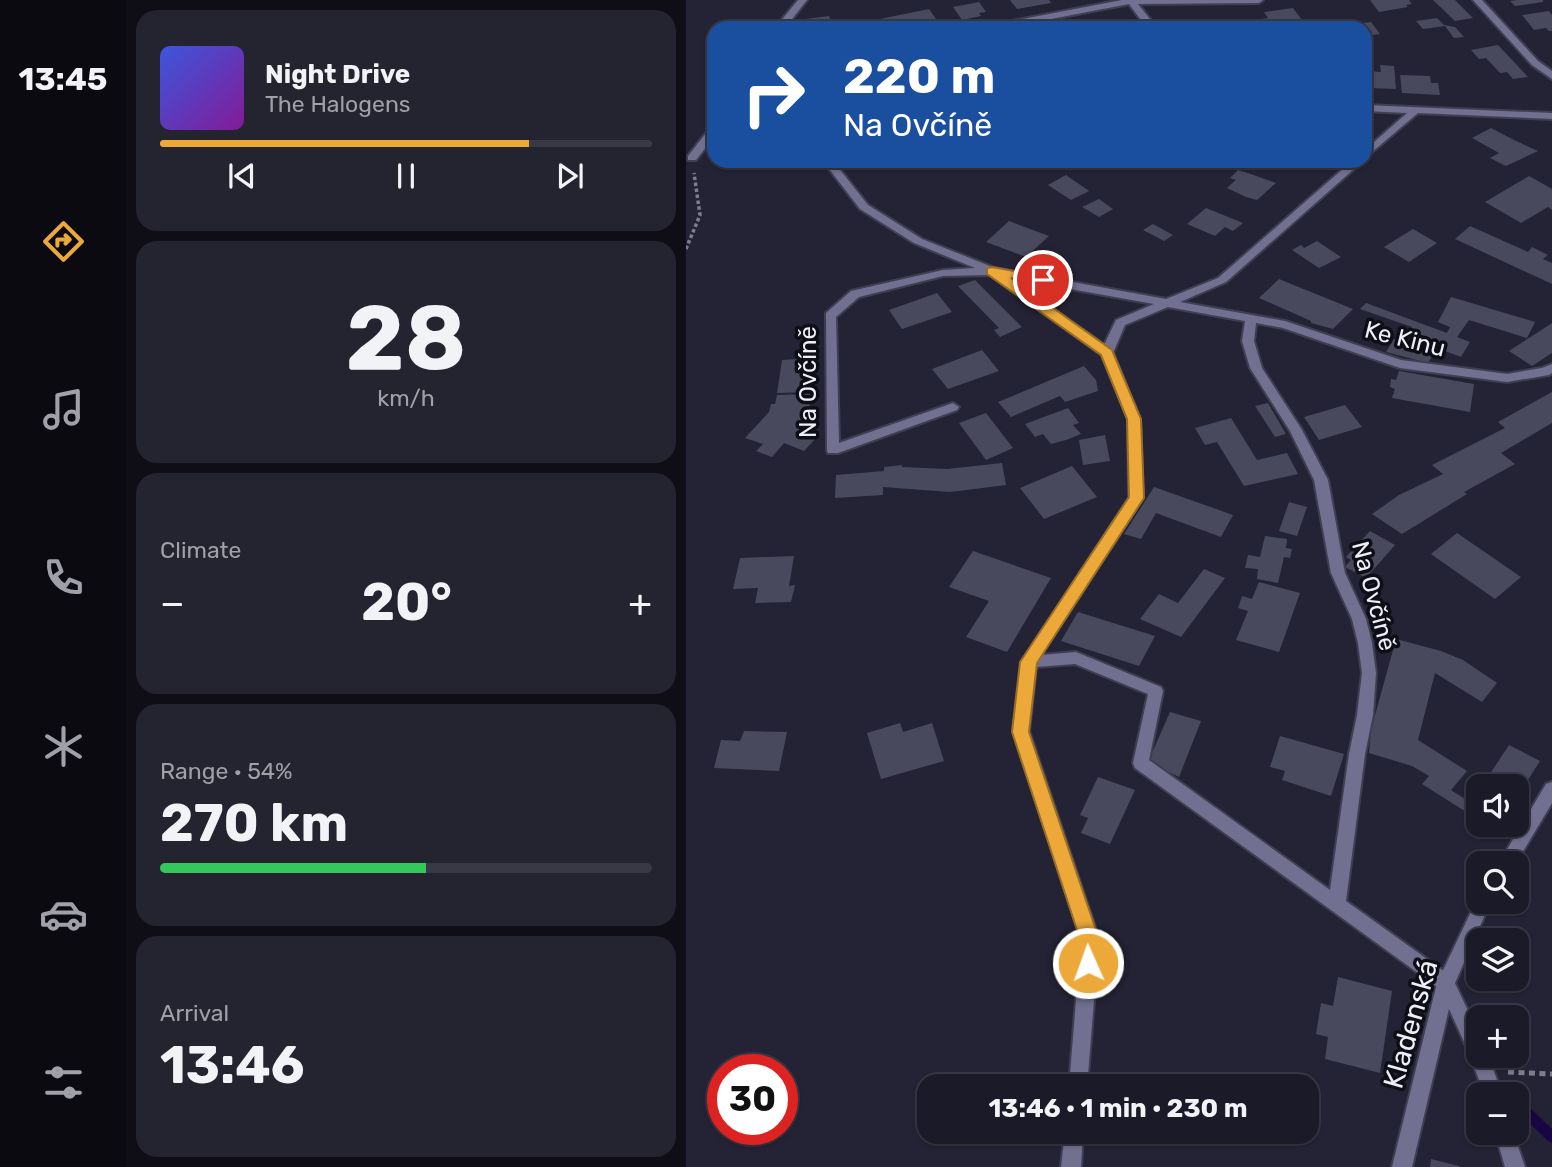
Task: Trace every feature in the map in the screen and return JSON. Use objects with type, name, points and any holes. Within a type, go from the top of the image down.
[{"type":"street","points":[[786,21],[803,0]]},
{"type":"street","points":[[1027,21],[1131,1],[1257,0]]},
{"type":"street","points":[[1477,0],[1535,63],[1552,76]]},
{"type":"street","points":[[1131,1],[1147,21]]},
{"type":"street","points":[[1372,108],[1552,116]]},
{"type":"street","points":[[1372,149],[1416,110]]},
{"type":"street","points":[[692,158],[707,139]]},
{"type":"street","name":"Na Ovčíně","points":[[833,168],[864,207],[918,241],[992,271],[1251,318],[1248,341],[1256,368],[1297,430],[1321,480],[1338,573],[1359,619],[1366,643],[1369,674],[1365,715],[1336,903]]},
{"type":"street","points":[[1079,1074],[1090,939],[1021,732],[1029,662],[1136,498],[1134,419],[1107,353],[1120,323],[1222,280],[1350,168]]},
{"type":"street","name":"Na Ovčíně","points":[[953,407],[833,450],[830,316],[855,295],[943,273],[992,271],[1107,353]]},
{"type":"street","name":"Ke Kinu","points":[[1251,318],[1285,325],[1400,364],[1452,373],[1507,378],[1545,372],[1552,368]]},
{"type":"street","points":[[1029,662],[1076,658],[1156,691],[1142,763],[1446,983],[1466,1026]]},
{"type":"street","points":[[1514,851],[1552,789]]},
{"type":"street","name":"Kladenská","points":[[1402,1167],[1446,983],[1477,914]]},
{"type":"street","points":[[1071,1167],[1073,1144]]},
{"type":"street","points":[[1508,1145],[1515,1167]]},
{"type":"path","points":[[686,249],[700,215],[692,158]]},
{"type":"path","points":[[1522,1068],[1552,1074]]},
{"type":"building","points":[[1010,0],[1049,0],[1051,3],[1017,9]]},
{"type":"building","points":[[1370,0],[1409,0],[1412,4],[1379,12]]},
{"type":"building","points":[[1433,0],[1455,0],[1473,18],[1455,21]]},
{"type":"building","points":[[1510,1],[1543,2],[1515,6]]},
{"type":"building","points":[[979,2],[986,12],[979,13],[981,16],[962,20],[953,7]]},
{"type":"building","points":[[1293,8],[1303,21],[1262,21],[1261,19],[1268,18],[1264,12]]},
{"type":"building","points":[[929,9],[937,21],[881,21],[880,19]]},
{"type":"building","points":[[1549,11],[1552,15],[1552,31],[1546,28],[1534,30],[1522,15]]},
{"type":"building","points":[[829,16],[831,21],[806,21],[805,19]]},
{"type":"building","points":[[1437,18],[1444,25],[1455,27],[1464,37],[1454,38],[1445,26],[1423,29],[1416,21]]},
{"type":"building","points":[[1372,23],[1380,34],[1372,35]]},
{"type":"building","points":[[1498,45],[1528,77],[1513,79],[1507,72],[1500,73],[1486,58],[1479,59],[1471,50]]},
{"type":"building","points":[[1380,65],[1394,66],[1396,89],[1372,88],[1372,71],[1381,72]]},
{"type":"building","points":[[1400,75],[1430,76],[1431,83],[1438,83],[1440,95],[1402,93]]},
{"type":"building","points":[[1491,128],[1538,151],[1506,166],[1490,158],[1499,153],[1472,138]]},
{"type":"building","points":[[1238,170],[1276,183],[1257,200],[1246,197],[1227,188],[1236,180],[1230,178]]},
{"type":"building","points":[[1066,175],[1089,191],[1071,200],[1048,185]]},
{"type":"building","points":[[1529,176],[1552,189],[1552,210],[1548,207],[1521,223],[1485,202]]},
{"type":"building","points":[[1099,199],[1113,209],[1099,217],[1082,207]]},
{"type":"building","points":[[1206,208],[1243,223],[1233,231],[1225,227],[1215,236],[1187,224]]},
{"type":"building","points":[[1009,221],[1049,236],[1026,257],[986,242]]},
{"type":"building","points":[[1153,224],[1173,235],[1164,241],[1143,230]]},
{"type":"building","points":[[1470,226],[1528,252],[1532,247],[1548,255],[1543,259],[1552,263],[1552,284],[1455,239]]},
{"type":"building","points":[[1413,229],[1437,243],[1409,262],[1384,247]]},
{"type":"building","points":[[1317,241],[1341,257],[1319,268],[1292,250],[1301,245],[1304,248]]},
{"type":"building","points":[[1279,279],[1353,309],[1333,329],[1311,323],[1259,298]]},
{"type":"building","points":[[975,280],[1022,327],[1000,337],[994,330],[999,328],[958,286]]},
{"type":"building","points":[[937,293],[952,312],[902,329],[889,310]]},
{"type":"building","points":[[1451,297],[1535,322],[1527,338],[1469,320],[1457,337],[1470,342],[1461,357],[1405,336],[1412,327],[1360,309],[1366,303],[1447,333],[1450,327],[1438,322]]},
{"type":"building","points":[[1552,323],[1552,353],[1532,366],[1509,351]]},
{"type":"building","points":[[1394,339],[1433,355],[1428,363],[1386,352]]},
{"type":"building","points":[[982,350],[999,371],[948,389],[932,369]]},
{"type":"building","points":[[815,358],[811,392],[777,393],[782,360]]},
{"type":"building","points":[[1084,366],[1096,380],[1098,391],[1065,402],[1060,396],[1011,417],[998,402]]},
{"type":"building","points":[[1399,371],[1474,384],[1470,412],[1392,398],[1395,389],[1390,387],[1391,379],[1396,380]]},
{"type":"building","points":[[1552,392],[1552,423],[1501,453],[1515,464],[1464,492],[1467,494],[1402,534],[1372,514],[1399,495],[1443,474],[1432,465],[1505,428],[1498,422]]},
{"type":"building","points":[[811,394],[809,412],[804,412],[803,422],[799,426],[820,434],[804,451],[784,443],[772,457],[756,451],[763,444],[745,438],[769,412],[771,404],[775,404],[777,395]]},
{"type":"building","points":[[1268,403],[1286,434],[1275,437],[1255,406]]},
{"type":"building","points":[[1345,405],[1362,427],[1319,440],[1304,417]]},
{"type":"building","points":[[1068,408],[1079,423],[1073,425],[1081,434],[1066,440],[1051,444],[1043,434],[1035,437],[1025,424]]},
{"type":"building","points":[[986,413],[1013,448],[986,460],[959,423]]},
{"type":"building","points":[[1231,418],[1257,460],[1287,453],[1298,474],[1244,486],[1217,442],[1205,445],[1195,428]]},
{"type":"building","points":[[1105,435],[1110,461],[1083,465],[1079,440]]},
{"type":"building","points":[[1002,463],[1006,485],[950,492],[883,487],[883,495],[835,498],[836,475],[884,471],[884,467],[902,465],[947,469]]},
{"type":"building","points":[[1072,466],[1097,497],[1044,519],[1020,488]]},
{"type":"building","points":[[1154,487],[1233,515],[1221,537],[1156,513],[1141,539],[1124,534]]},
{"type":"building","points":[[1289,502],[1307,507],[1297,536],[1279,531]]},
{"type":"building","points":[[1370,531],[1395,545],[1366,578],[1345,567],[1351,560],[1346,557]]},
{"type":"building","points":[[1457,533],[1521,577],[1495,599],[1431,554]]},
{"type":"building","points":[[1265,536],[1287,539],[1286,548],[1292,549],[1290,558],[1284,557],[1278,583],[1257,579],[1258,569],[1245,568],[1248,555],[1260,557]]},
{"type":"building","points":[[973,551],[1051,578],[1007,652],[966,637],[989,601],[949,587]]},
{"type":"building","points":[[794,556],[789,586],[795,585],[791,602],[755,603],[758,588],[733,589],[740,558]]},
{"type":"building","points":[[1204,569],[1225,578],[1181,637],[1140,619],[1159,594],[1178,603]]},
{"type":"building","points":[[1259,582],[1300,593],[1279,652],[1236,640],[1248,611],[1238,608],[1242,596],[1252,599]]},
{"type":"building","points":[[1078,612],[1155,636],[1139,666],[1061,641]]},
{"type":"building","points":[[1396,639],[1463,660],[1497,683],[1482,702],[1435,673],[1418,740],[1467,771],[1451,790],[1466,800],[1466,812],[1422,784],[1429,776],[1412,766],[1369,753],[1371,730]]},
{"type":"building","points":[[1170,712],[1201,721],[1179,777],[1148,762]]},
{"type":"building","points":[[900,723],[903,732],[932,723],[944,761],[881,779],[867,733]]},
{"type":"building","points":[[744,731],[787,732],[779,771],[714,768],[721,740],[740,741]]},
{"type":"building","points":[[1280,736],[1344,754],[1331,796],[1282,780],[1285,771],[1270,767]]},
{"type":"building","points":[[1509,745],[1540,761],[1529,778],[1529,774],[1490,774]]},
{"type":"building","points":[[1098,777],[1135,790],[1110,844],[1081,833],[1088,818],[1080,815]]},
{"type":"building","points":[[1338,977],[1392,991],[1380,1073],[1325,1059],[1328,1037],[1316,1034],[1321,1003],[1333,1006]]},
{"type":"building","points":[[1431,1159],[1459,1166],[1459,1167],[1430,1167]]},
{"type":"waterway","points":[[1529,1115],[1552,1137]]},
{"type":"route","points":[[1043,280],[992,271],[1107,353],[1134,419],[1136,498],[1029,662],[1021,732],[1090,939],[1088,963]]}]
